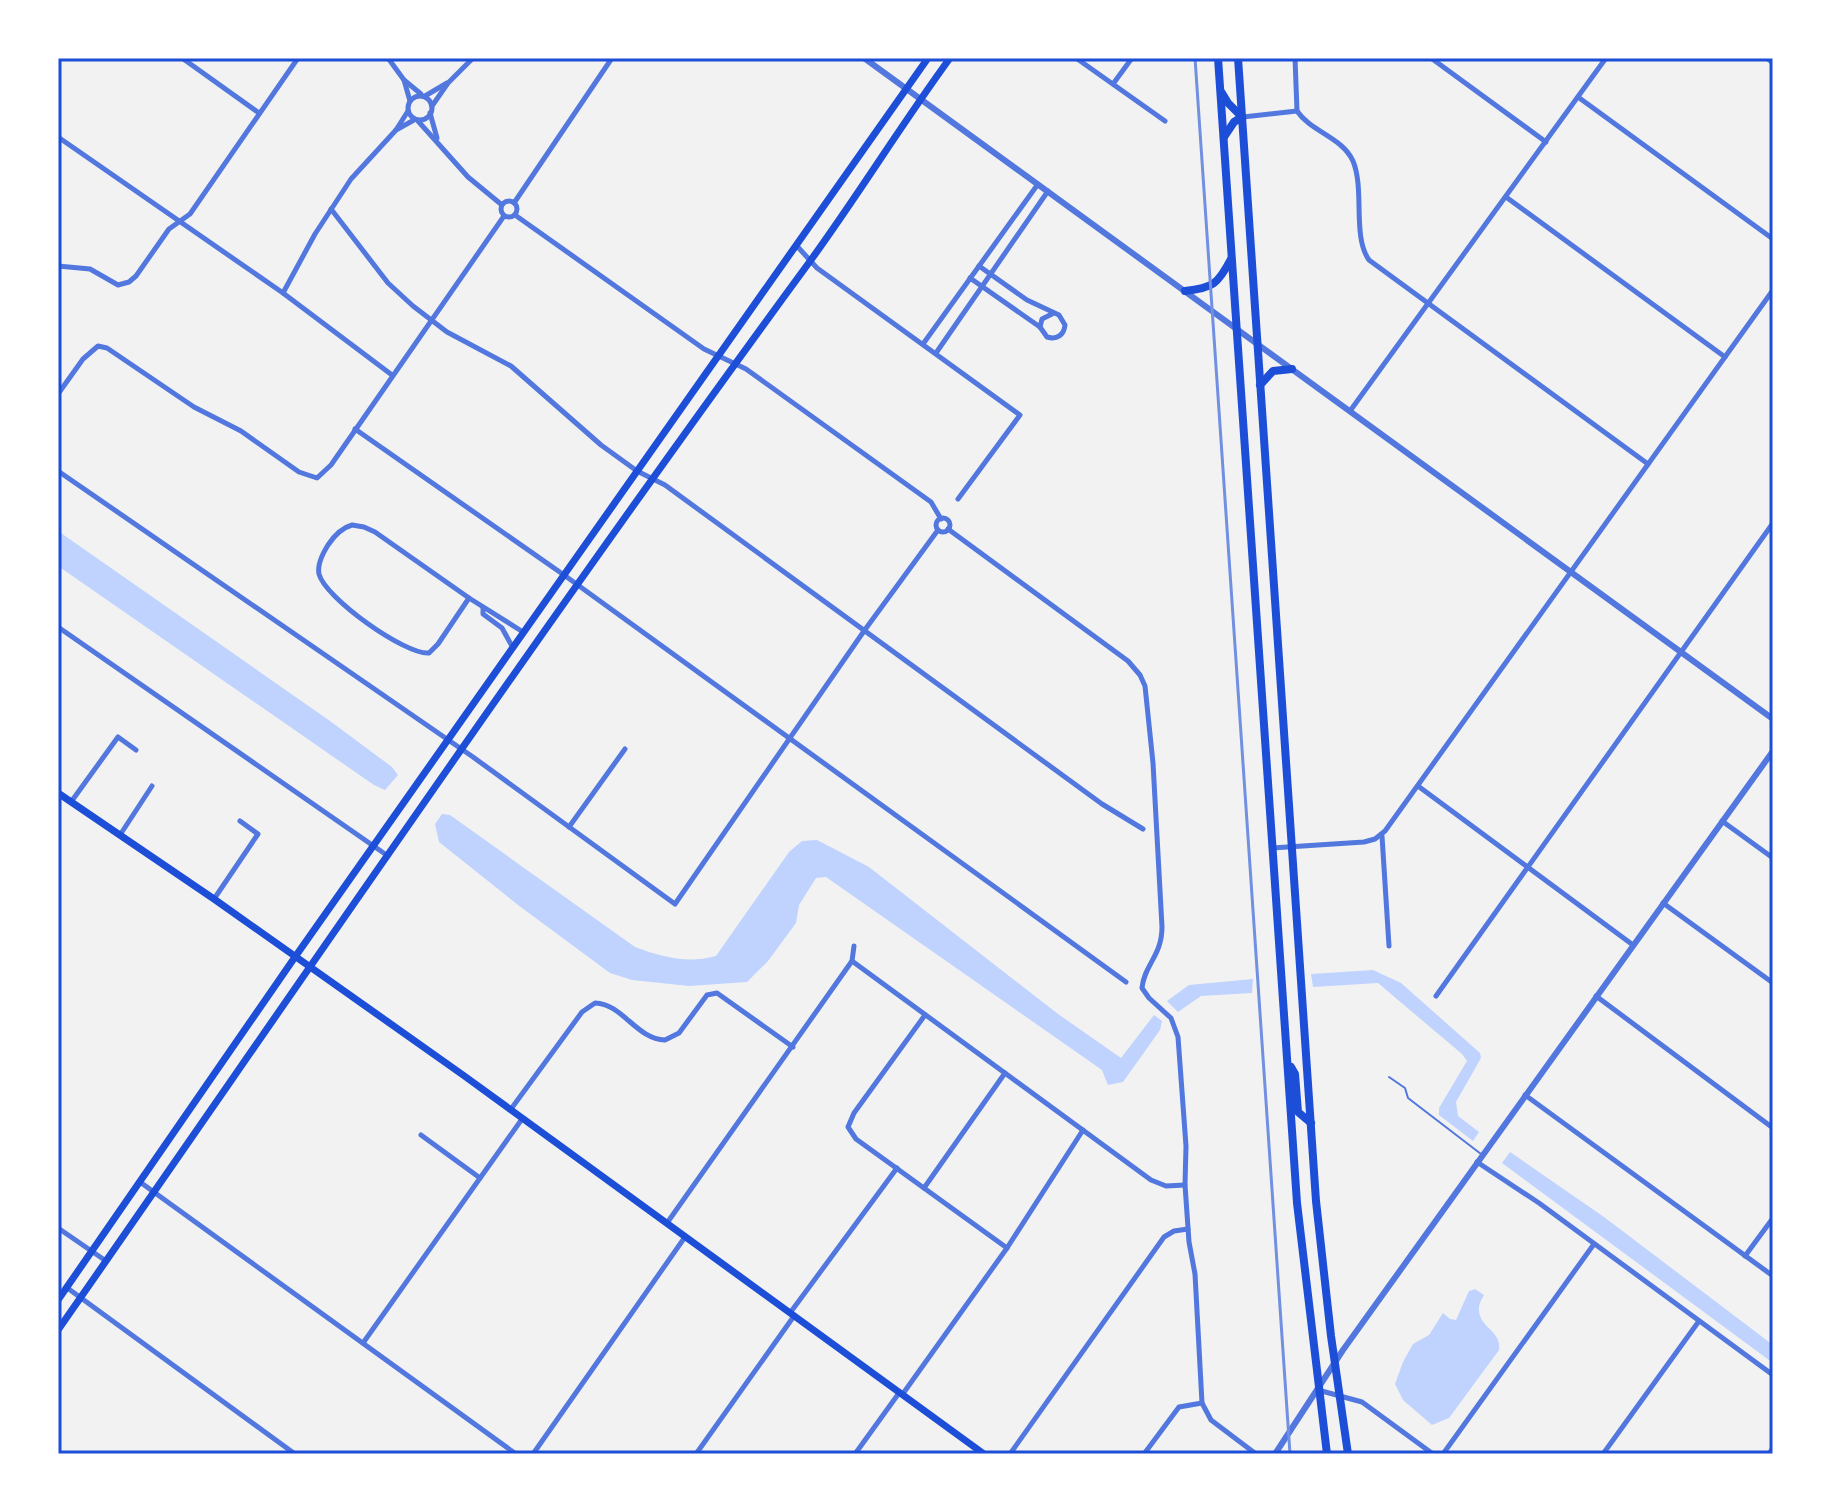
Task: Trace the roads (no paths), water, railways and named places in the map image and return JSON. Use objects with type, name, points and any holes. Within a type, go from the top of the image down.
[{"type":"highway","points":[[1218,58],[1300,1240],[1327,1454]]},
{"type":"highway","points":[[1238,58],[1317,1214],[1348,1454]]},
{"type":"highway","points":[[1220,89],[1242,117]]},
{"type":"highway","points":[[1223,139],[1242,117]]},
{"type":"highway","points":[[1185,291],[1206,289],[1218,281],[1231,258]]},
{"type":"highway","points":[[1260,385],[1271,372],[1292,369]]},
{"type":"highway","points":[[1288,1062],[1295,1074],[1298,1112],[1311,1123]]},
{"type":"main road","points":[[58,1300],[295,957],[928,58]]},
{"type":"main road","points":[[58,1330],[652,479],[810,262],[950,58]]},
{"type":"main road","points":[[58,793],[511,1109],[984,1454]]},
{"type":"street","points":[[182,58],[259,113]]},
{"type":"street","points":[[58,266],[90,269],[111,283],[122,285],[136,276],[169,229],[190,214],[298,58]]},
{"type":"street","points":[[388,58],[404,80],[423,96],[431,110],[437,139]]},
{"type":"street","points":[[396,130],[431,110],[448,83],[473,58]]},
{"type":"street","points":[[514,203],[612,58]]},
{"type":"street","points":[[864,58],[1773,719]]},
{"type":"street","points":[[1076,58],[1165,121]]},
{"type":"street","points":[[1113,84],[1132,58]]},
{"type":"street","points":[[1295,58],[1297,111],[1338,143],[1353,162],[1366,256],[1648,464]]},
{"type":"street","points":[[1431,58],[1546,142]]},
{"type":"street","points":[[1350,411],[1606,58]]},
{"type":"street","points":[[1767,58],[1773,63]]},
{"type":"street","points":[[404,80],[410,103]]},
{"type":"street","points":[[283,293],[331,209],[358,169],[396,130],[416,96],[423,96],[448,83]]},
{"type":"street","points":[[1578,97],[1773,239]]},
{"type":"street","points":[[408,111],[437,139],[468,177],[502,205]]},
{"type":"street","points":[[1242,117],[1297,111]]},
{"type":"street","points":[[58,137],[283,293],[393,375]]},
{"type":"street","points":[[923,344],[1038,184]]},
{"type":"street","points":[[936,353],[1048,191]]},
{"type":"street","points":[[1506,197],[1725,357]]},
{"type":"street","points":[[502,205],[514,203]]},
{"type":"street","points":[[502,205],[501,212],[509,218],[515,215],[517,209],[514,203]]},
{"type":"street","points":[[331,209],[388,283],[431,320],[511,366],[588,435],[637,471],[665,485],[1102,804],[1143,829]]},
{"type":"street","points":[[515,215],[718,356],[783,395],[928,500],[936,507],[941,519]]},
{"type":"street","points":[[58,394],[87,354],[98,346],[112,350],[194,407],[241,431],[299,472],[317,478],[328,470],[504,216]]},
{"type":"street","points":[[796,245],[810,262],[1020,415],[958,499]]},
{"type":"street","points":[[970,278],[1040,327],[1049,338],[1062,334],[1063,320],[1027,300],[979,266]]},
{"type":"street","points":[[1272,848],[1364,842],[1381,835],[1773,290]]},
{"type":"street","points":[[1040,327],[1044,317],[1053,314]]},
{"type":"street","points":[[355,429],[578,585],[1126,982]]},
{"type":"street","points":[[58,471],[462,750],[675,904],[864,631],[938,530]]},
{"type":"street","points":[[941,519],[948,521],[948,529]]},
{"type":"street","points":[[938,530],[936,524],[941,519]]},
{"type":"street","points":[[1436,996],[1773,523]]},
{"type":"street","points":[[469,598],[434,649],[429,653],[417,653],[331,594],[320,576],[320,563],[327,547],[342,529],[352,525],[364,527],[523,632]]},
{"type":"street","points":[[938,530],[944,532],[948,529]]},
{"type":"street","points":[[948,529],[1125,659],[1140,675],[1145,686],[1162,927],[1159,950],[1142,985],[1147,996],[1172,1020],[1178,1037],[1186,1146],[1185,1185],[1195,1274],[1202,1403],[1211,1420],[1256,1454]]},
{"type":"street","points":[[483,608],[483,614],[504,630],[513,648]]},
{"type":"street","points":[[58,627],[388,856]]},
{"type":"street","points":[[71,802],[118,737],[136,750]]},
{"type":"street","points":[[569,827],[625,749]]},
{"type":"street","points":[[1275,1454],[1334,1363],[1773,751]]},
{"type":"street","points":[[120,835],[152,786]]},
{"type":"street","points":[[1418,786],[1633,945]]},
{"type":"street","points":[[214,899],[258,834],[240,821]]},
{"type":"street","points":[[1722,821],[1773,858]]},
{"type":"street","points":[[1381,835],[1389,946]]},
{"type":"street","points":[[1663,903],[1773,983]]},
{"type":"street","points":[[667,1223],[852,961],[854,946]]},
{"type":"street","points":[[852,961],[1156,1183],[1185,1185]]},
{"type":"street","points":[[511,1109],[582,1012],[598,1002],[614,1009],[649,1036],[665,1040],[679,1033],[705,997],[714,993],[793,1047]]},
{"type":"street","points":[[1596,996],[1773,1128]]},
{"type":"street","points":[[925,1015],[854,1113],[848,1127],[853,1136],[1007,1248]]},
{"type":"street","points":[[924,1188],[1005,1073]]},
{"type":"street","points":[[1525,1095],[1773,1276]]},
{"type":"street","points":[[363,1343],[523,1118]]},
{"type":"street","points":[[855,1454],[1007,1248],[1083,1130]]},
{"type":"street","points":[[421,1135],[480,1178]]},
{"type":"street","points":[[1480,1159],[1773,1375]]},
{"type":"street","points":[[696,1454],[897,1168]]},
{"type":"street","points":[[140,1182],[516,1454]]},
{"type":"street","points":[[1745,1256],[1773,1218]]},
{"type":"street","points":[[58,1228],[106,1261]]},
{"type":"street","points":[[1010,1454],[1164,1237],[1174,1231],[1188,1229]]},
{"type":"street","points":[[533,1454],[685,1237]]},
{"type":"street","points":[[1443,1454],[1594,1244]]},
{"type":"street","points":[[66,1287],[295,1454]]},
{"type":"street","points":[[1603,1454],[1699,1321]]},
{"type":"street","points":[[1318,1390],[1362,1402],[1433,1454]]},
{"type":"street","points":[[1144,1454],[1179,1407],[1202,1403]]},
{"type":"street","points":[[1769,1454],[1773,1448]]},
{"type":"lane","points":[[1389,1077],[1405,1088],[1408,1098],[1480,1159]]},
{"type":"water","points":[[58,531],[330,721],[392,767],[398,775],[385,790],[374,785],[58,566]]},
{"type":"water","points":[[442,814],[450,815],[635,947],[685,959],[716,956],[789,852],[802,841],[817,840],[869,867],[1058,1014],[1121,1058],[1154,1015],[1162,1021],[1160,1030],[1123,1082],[1108,1085],[1102,1070],[826,877],[816,878],[799,905],[796,923],[768,961],[747,982],[689,986],[632,980],[610,973],[439,842],[435,824]]},
{"type":"water","points":[[1373,970],[1401,983],[1480,1053],[1481,1058],[1456,1102],[1458,1116],[1479,1132],[1473,1141],[1439,1115],[1439,1108],[1467,1061],[1462,1054],[1378,983],[1313,987],[1311,974]]},
{"type":"water","points":[[1253,979],[1252,993],[1201,996],[1178,1012],[1167,1001],[1189,985]]},
{"type":"water","points":[[1510,1152],[1604,1217],[1773,1345],[1773,1363],[1502,1163]]},
{"type":"water","points":[[1475,1289],[1484,1295],[1480,1315],[1497,1338],[1499,1350],[1449,1418],[1432,1425],[1403,1400],[1395,1384],[1413,1344],[1429,1335],[1443,1313],[1456,1320],[1469,1291]]},
{"type":"railway","points":[[1195,58],[1290,1454]]}]
